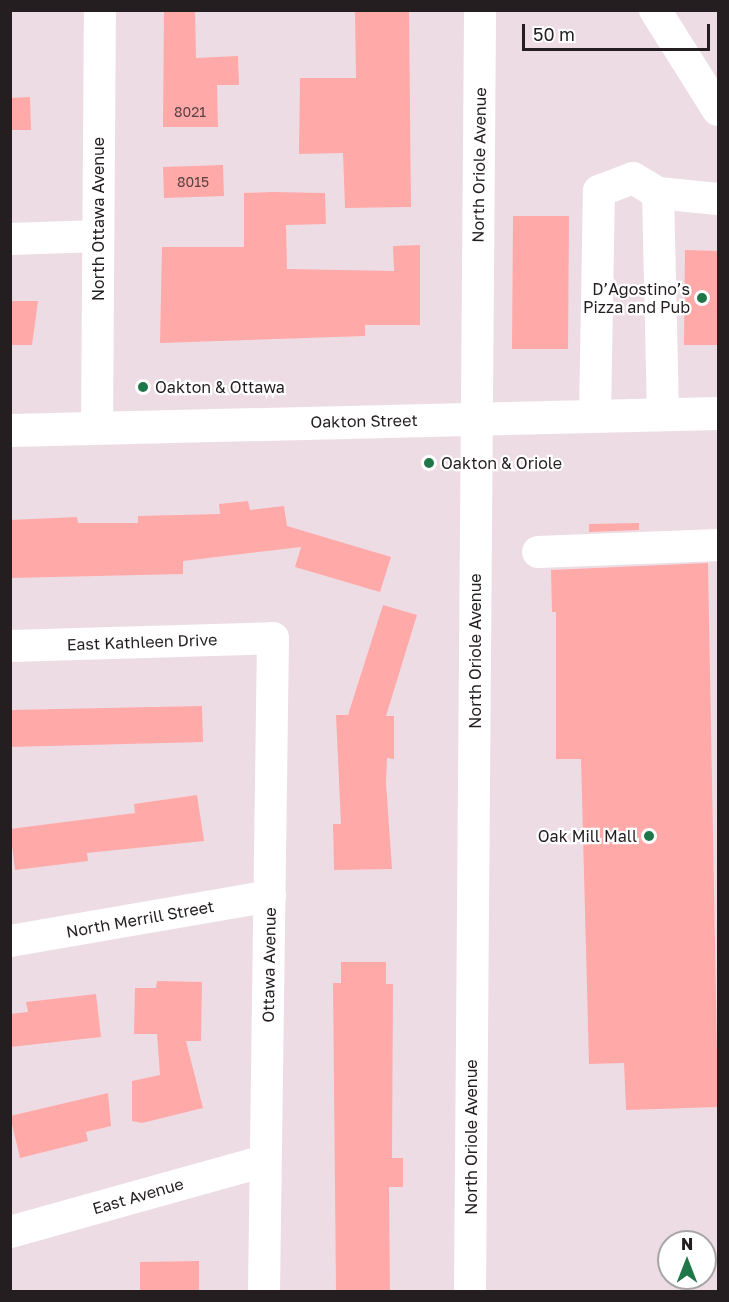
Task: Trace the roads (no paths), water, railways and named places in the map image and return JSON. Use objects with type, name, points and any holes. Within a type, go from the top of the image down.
[{"type":"main road","name":"Oakton Street","points":[[10,430],[718,413]]},
{"type":"street","name":"North Ottawa Avenue","points":[[97,428],[100,10]]},
{"type":"street","name":"North Oriole Avenue","points":[[470,1292],[480,10]]},
{"type":"street","points":[[655,10],[718,110]]},
{"type":"street","points":[[595,416],[599,191],[633,178],[658,193],[718,199]]},
{"type":"street","points":[[658,193],[663,415]]},
{"type":"street","points":[[10,239],[98,236]]},
{"type":"street","points":[[538,552],[718,545]]},
{"type":"street","name":"East Kathleen Drive","points":[[10,645],[273,638]]},
{"type":"street","name":"Ottawa Avenue","points":[[264,1292],[273,638]]},
{"type":"street","name":"North Merrill Street","points":[[10,941],[270,896]]},
{"type":"street","name":"East Avenue","points":[[10,1232],[265,1161]]},
{"type":"place","name":"D’Agostino’s Pizza and Pub","points":[[702,298]]},
{"type":"place","name":"Oakton & Ottawa","points":[[143,387]]},
{"type":"place","name":"Oakton & Oriole","points":[[429,463]]},
{"type":"place","name":"Oak Mill Mall","points":[[649,836]]}]
